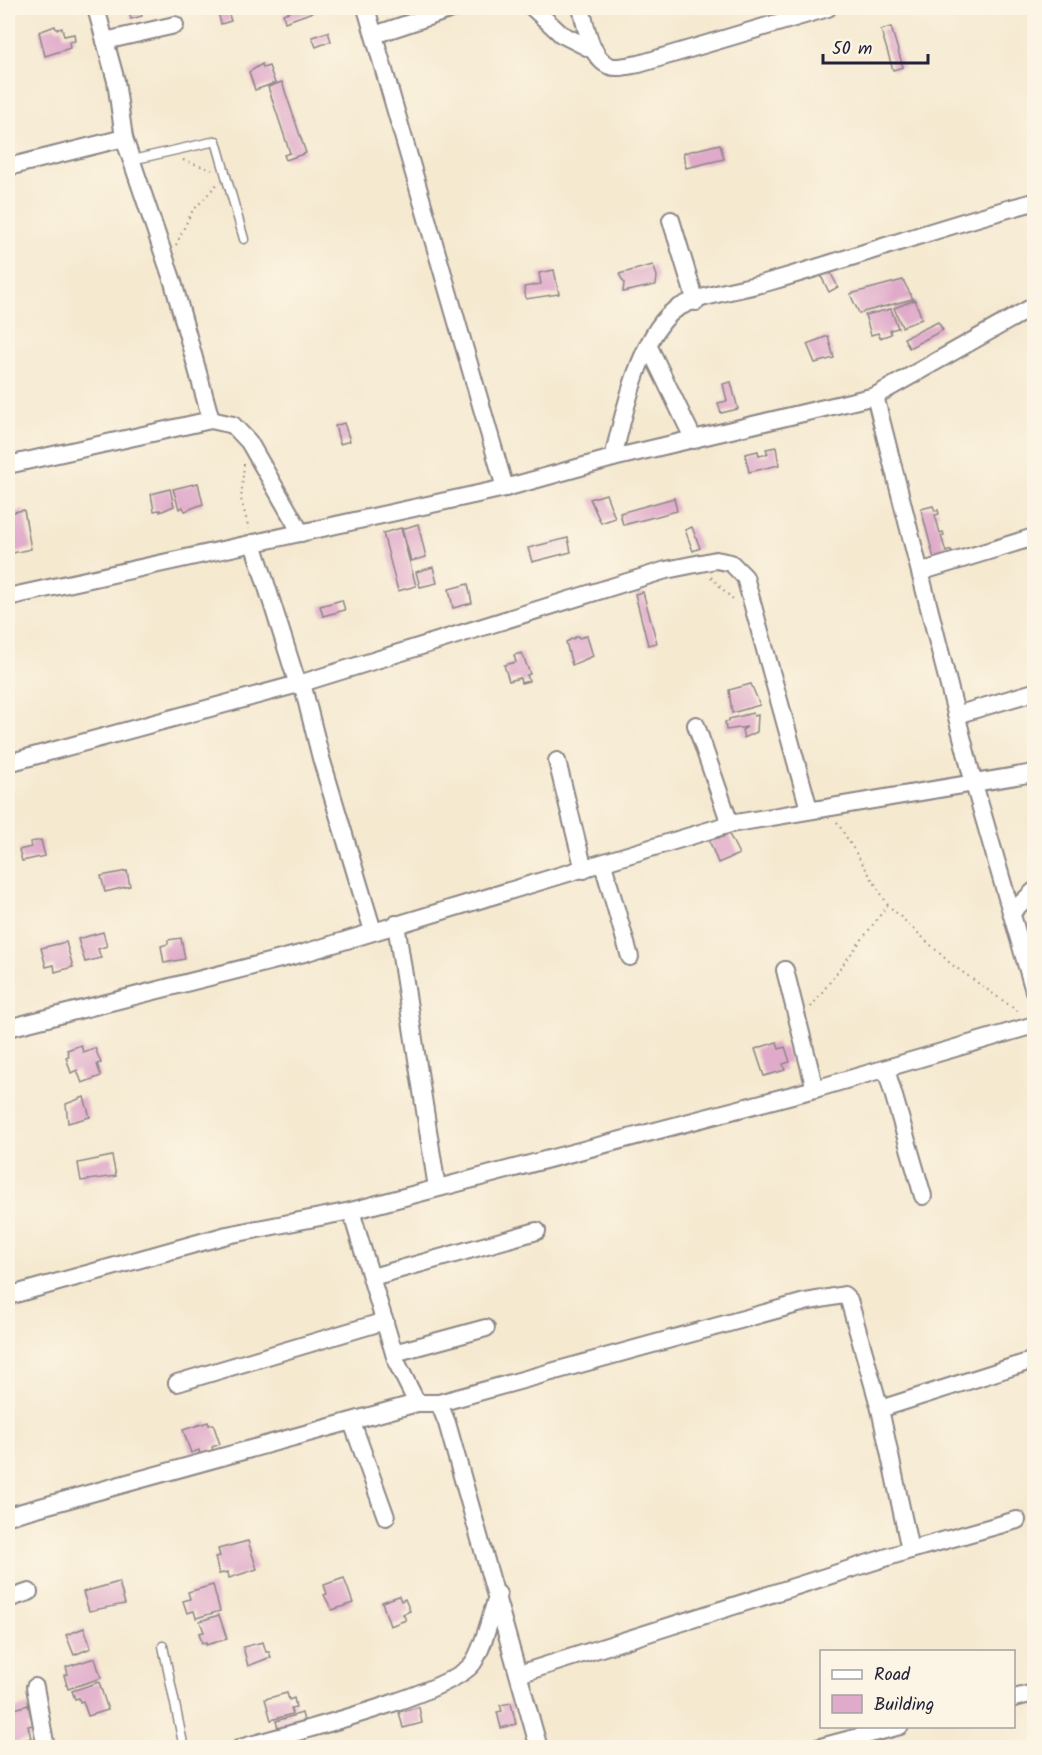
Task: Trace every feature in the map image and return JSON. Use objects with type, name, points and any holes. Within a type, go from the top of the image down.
[{"type":"street","points":[[96,8],[116,81],[124,138],[167,264],[212,420]]},
{"type":"street","points":[[366,8],[506,488]]},
{"type":"street","points":[[374,34],[455,8]]},
{"type":"street","points":[[533,8],[561,34],[595,51]]},
{"type":"street","points":[[581,8],[599,59],[611,67],[639,64],[828,8]]},
{"type":"street","points":[[105,41],[175,25]]},
{"type":"street","points":[[8,167],[124,138]]},
{"type":"street","points":[[613,458],[630,388],[654,333],[673,311],[696,302],[788,277],[949,224],[1035,202]]},
{"type":"street","points":[[672,220],[696,302]]},
{"type":"street","points":[[8,597],[506,488],[613,458],[875,396],[1035,306]]},
{"type":"street","points":[[649,347],[694,440]]},
{"type":"street","points":[[875,396],[974,784],[1035,991]]},
{"type":"street","points":[[8,465],[212,420],[233,425],[249,442],[302,533]]},
{"type":"street","points":[[920,572],[1035,537]]},
{"type":"street","points":[[253,543],[300,684],[373,931]]},
{"type":"street","points":[[8,763],[300,684],[666,570],[716,560],[731,563],[745,577],[809,810]]},
{"type":"street","points":[[956,715],[1035,692]]},
{"type":"street","points":[[696,725],[730,824]]},
{"type":"street","points":[[557,761],[584,870]]},
{"type":"street","points":[[8,1028],[304,953],[730,824],[1035,773]]},
{"type":"street","points":[[603,864],[630,957]]},
{"type":"street","points":[[1012,912],[1035,891]]},
{"type":"street","points":[[396,924],[436,1188]]},
{"type":"street","points":[[785,970],[815,1089]]},
{"type":"street","points":[[8,1296],[227,1235],[351,1210],[815,1089],[886,1069],[1030,1021]]},
{"type":"street","points":[[886,1069],[923,1196]]},
{"type":"street","points":[[351,1210],[394,1353],[417,1403]]},
{"type":"street","points":[[372,1277],[537,1231]]},
{"type":"street","points":[[8,1516],[417,1403],[439,1403],[836,1295],[844,1295],[849,1300],[880,1409],[910,1550]]},
{"type":"street","points":[[177,1383],[385,1321]]},
{"type":"street","points":[[394,1353],[486,1328]]},
{"type":"street","points":[[880,1409],[1035,1360]]},
{"type":"street","points":[[439,1403],[498,1594],[539,1748]]},
{"type":"street","points":[[352,1422],[386,1517]]},
{"type":"street","points":[[519,1674],[910,1550],[1017,1520]]},
{"type":"street","points":[[8,1599],[29,1592]]},
{"type":"street","points":[[240,1748],[399,1701],[463,1674],[474,1662],[498,1594]]},
{"type":"street","points":[[35,1688],[46,1748]]},
{"type":"street","points":[[1015,1698],[1035,1693]]},
{"type":"street","points":[[817,1748],[892,1728]]},
{"type":"lane","points":[[132,160],[216,141],[244,239]]},
{"type":"lane","points":[[163,1646],[183,1748]]},
{"type":"path","points":[[167,264],[191,213],[226,175]]},
{"type":"path","points":[[244,462],[241,499],[253,543]]},
{"type":"path","points":[[698,564],[736,603]]},
{"type":"path","points":[[828,807],[888,905],[951,964],[1030,1021]]},
{"type":"path","points":[[798,1023],[888,905]]},
{"type":"building","points":[[128,8],[140,8],[142,16],[131,19]]},
{"type":"building","points":[[217,8],[227,8],[231,21],[221,24]]},
{"type":"building","points":[[301,8],[324,8],[285,22],[283,14]]},
{"type":"building","points":[[55,26],[56,29],[62,28],[64,36],[74,34],[75,41],[69,42],[70,48],[45,56],[39,32]]},
{"type":"building","points":[[891,27],[903,67],[893,70],[881,30]]},
{"type":"building","points":[[328,32],[331,41],[316,47],[312,37]]},
{"type":"building","points":[[262,64],[263,68],[269,66],[275,83],[255,90],[249,72]]},
{"type":"building","points":[[282,82],[306,153],[286,160],[284,155],[290,153],[268,87]]},
{"type":"building","points":[[720,144],[724,159],[686,168],[683,153]]},
{"type":"building","points":[[653,265],[657,276],[656,285],[623,292],[624,283],[619,274]]},
{"type":"building","points":[[554,270],[559,294],[526,299],[524,287],[541,284],[539,273]]},
{"type":"building","points":[[830,272],[838,287],[829,292],[821,276]]},
{"type":"building","points":[[903,280],[913,299],[859,313],[850,294]]},
{"type":"building","points":[[915,300],[922,319],[902,327],[894,308]]},
{"type":"building","points":[[891,309],[898,328],[890,330],[891,334],[880,338],[878,333],[871,335],[865,315]]},
{"type":"building","points":[[938,322],[943,330],[909,348],[904,338]]},
{"type":"building","points":[[828,336],[834,358],[815,363],[807,344]]},
{"type":"building","points":[[731,382],[738,409],[721,413],[718,403],[727,401],[723,384]]},
{"type":"building","points":[[344,423],[350,441],[340,444],[335,426]]},
{"type":"building","points":[[776,447],[779,465],[749,472],[745,454],[758,451],[759,456],[768,454],[766,449]]},
{"type":"building","points":[[198,483],[203,504],[185,511],[183,507],[179,509],[173,489]]},
{"type":"building","points":[[170,489],[174,506],[160,512],[160,510],[154,511],[151,494]]},
{"type":"building","points":[[606,494],[615,518],[601,523],[590,499]]},
{"type":"building","points":[[674,498],[677,511],[623,525],[620,513]]},
{"type":"building","points":[[933,506],[935,511],[938,510],[939,514],[935,515],[940,533],[943,532],[944,535],[941,536],[946,552],[951,550],[953,561],[936,566],[921,509]]},
{"type":"building","points":[[24,510],[31,549],[8,554],[8,513]]},
{"type":"building","points":[[418,524],[426,557],[411,561],[402,529]]},
{"type":"building","points":[[692,527],[700,548],[693,551],[685,530]]},
{"type":"building","points":[[401,528],[416,586],[398,591],[383,533]]},
{"type":"building","points":[[568,538],[571,552],[532,562],[528,548]]},
{"type":"building","points":[[433,567],[437,583],[420,587],[416,572]]},
{"type":"building","points":[[468,584],[472,603],[453,608],[449,589]]},
{"type":"building","points":[[643,592],[657,643],[648,645],[635,594]]},
{"type":"building","points":[[342,600],[345,610],[323,616],[320,606]]},
{"type":"building","points":[[578,636],[579,638],[587,636],[593,656],[572,665],[566,642]]},
{"type":"building","points":[[522,653],[530,674],[527,675],[529,681],[521,683],[520,678],[509,681],[504,665],[516,662],[514,655]]},
{"type":"building","points":[[751,684],[760,705],[732,713],[729,690]]},
{"type":"building","points":[[753,713],[754,716],[758,715],[757,732],[744,738],[742,730],[747,727],[726,730],[725,722],[729,719]]},
{"type":"building","points":[[728,832],[739,854],[718,863],[709,840],[723,837]]},
{"type":"building","points":[[41,840],[45,856],[22,861],[19,850],[31,847],[30,842]]},
{"type":"building","points":[[127,871],[130,886],[105,892],[101,876]]},
{"type":"building","points":[[103,932],[107,946],[98,949],[101,958],[85,962],[78,939]]},
{"type":"building","points":[[181,938],[185,959],[164,963],[161,946],[168,944],[168,940]]},
{"type":"building","points":[[66,942],[73,967],[55,972],[54,965],[46,967],[41,948]]},
{"type":"building","points":[[777,1042],[779,1049],[785,1047],[790,1062],[783,1064],[785,1070],[764,1076],[755,1049]]},
{"type":"building","points":[[81,1045],[83,1052],[95,1048],[101,1063],[97,1064],[101,1076],[82,1083],[77,1070],[71,1073],[66,1057],[69,1056],[67,1050]]},
{"type":"building","points":[[84,1097],[90,1117],[68,1123],[66,1104]]},
{"type":"building","points":[[112,1156],[116,1176],[81,1181],[78,1163]]},
{"type":"building","points":[[208,1422],[209,1425],[213,1424],[220,1444],[212,1447],[213,1451],[200,1455],[199,1450],[191,1453],[183,1430]]},
{"type":"building","points":[[248,1541],[257,1569],[229,1578],[228,1572],[219,1574],[215,1557],[220,1556],[218,1549]]},
{"type":"building","points":[[344,1578],[353,1603],[332,1610],[324,1595],[327,1594],[324,1585]]},
{"type":"building","points":[[119,1582],[125,1604],[89,1611],[83,1592]]},
{"type":"building","points":[[213,1585],[220,1611],[196,1618],[194,1611],[187,1613],[183,1601],[190,1599],[188,1592]]},
{"type":"building","points":[[399,1596],[401,1601],[405,1599],[410,1611],[403,1614],[406,1620],[390,1626],[382,1602]]},
{"type":"building","points":[[219,1615],[227,1639],[206,1645],[206,1642],[202,1643],[199,1633],[204,1632],[200,1621]]},
{"type":"building","points":[[84,1628],[91,1648],[74,1655],[66,1635]]},
{"type":"building","points":[[263,1642],[266,1652],[269,1652],[271,1657],[248,1666],[243,1647]]},
{"type":"building","points":[[95,1658],[101,1678],[68,1689],[64,1675],[68,1674],[66,1667]]},
{"type":"building","points":[[99,1682],[108,1710],[88,1716],[83,1701],[80,1702],[79,1698],[75,1699],[72,1691]]},
{"type":"building","points":[[287,1693],[289,1700],[294,1698],[296,1707],[291,1708],[292,1714],[271,1720],[265,1699]]},
{"type":"building","points":[[511,1703],[516,1724],[501,1728],[497,1712],[502,1711],[500,1705]]},
{"type":"building","points":[[28,1705],[33,1725],[28,1726],[31,1738],[8,1745],[8,1711]]},
{"type":"building","points":[[419,1707],[422,1723],[403,1728],[399,1712]]},
{"type":"building","points":[[302,1713],[305,1725],[279,1732],[276,1721]]}]
